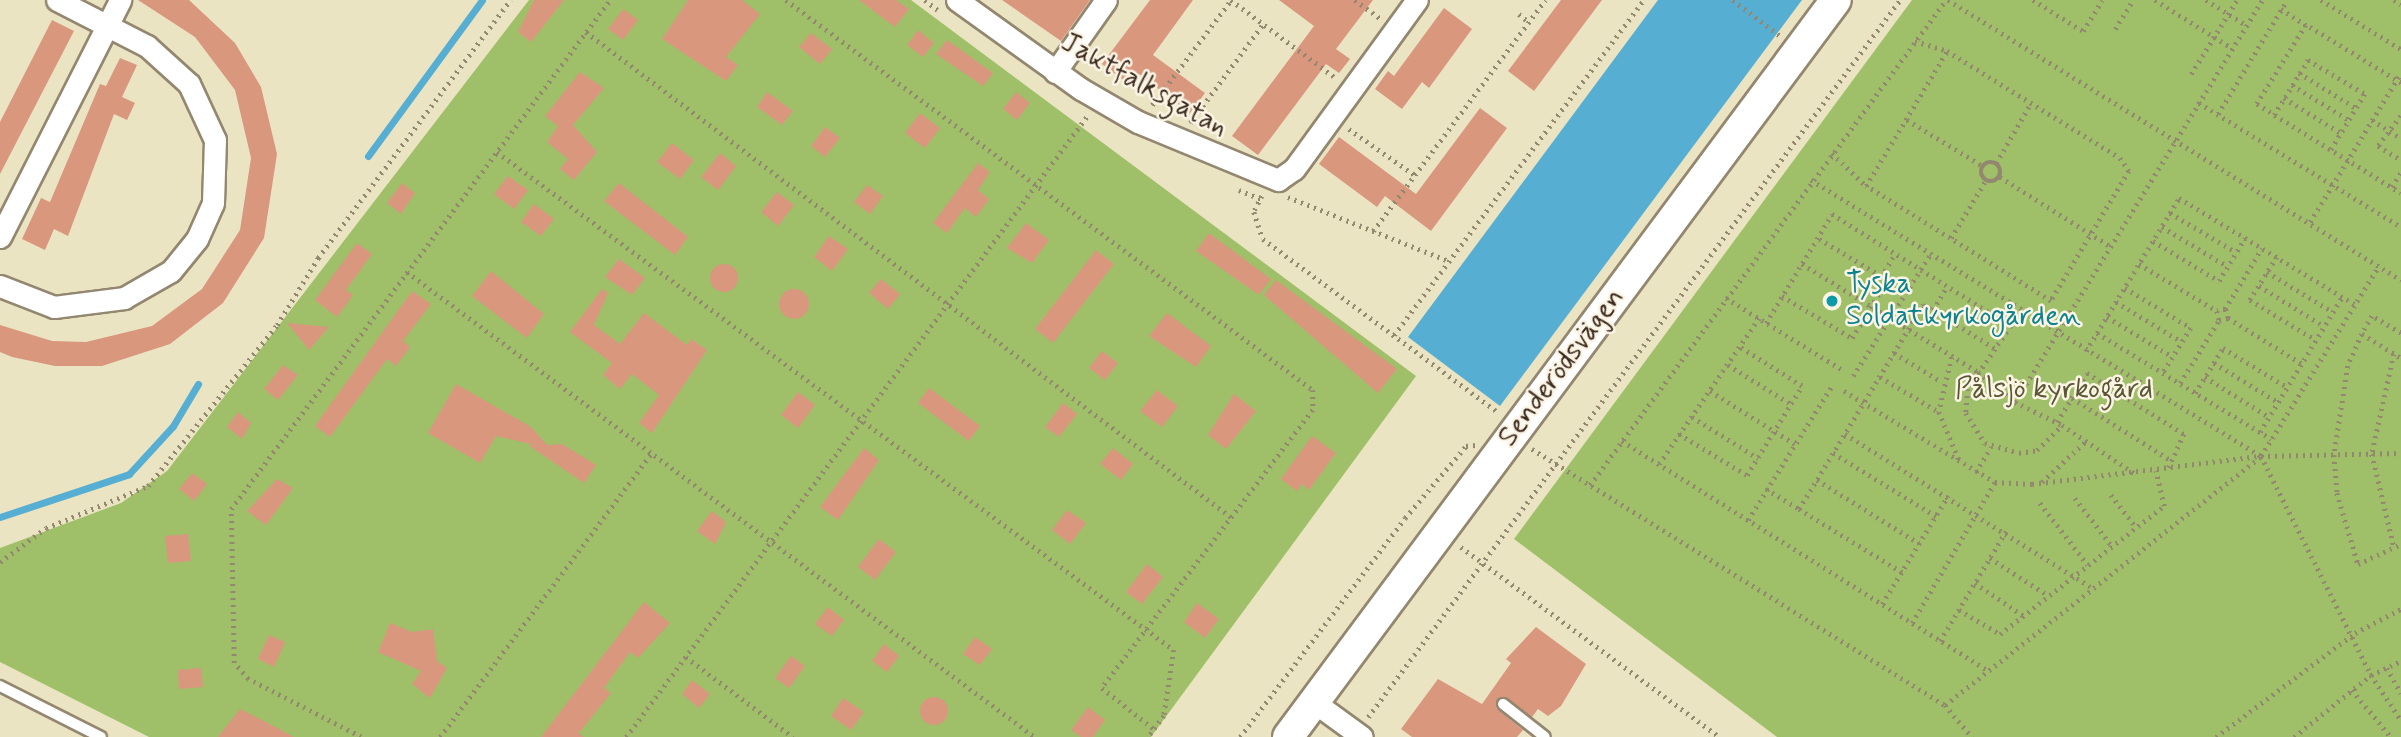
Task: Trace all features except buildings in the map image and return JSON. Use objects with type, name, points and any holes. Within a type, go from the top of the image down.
[{"type":"street","points":[[0,286],[54,307],[113,302],[171,271],[204,225],[213,203],[217,155],[199,99],[161,55],[57,0]]},
{"type":"street","points":[[0,237],[120,0]]},
{"type":"street","name":"Jaktfalksgatan","points":[[957,0],[1055,72],[1139,122],[1177,141],[1278,180]]},
{"type":"street","points":[[1055,72],[1106,0]]},
{"type":"street","points":[[1278,180],[1332,116],[1417,0]]},
{"type":"street","name":"Senderödsvägen","points":[[1289,737],[1441,531],[1506,431],[1836,0]]},
{"type":"street","points":[[1314,702],[1359,735]]},
{"type":"lane","points":[[0,686],[101,737]]},
{"type":"lane","points":[[1503,704],[1545,737]]},
{"type":"path","points":[[0,562],[47,528],[148,486],[277,325],[318,258],[510,0]]},
{"type":"path","points":[[361,737],[248,679],[234,663],[227,531],[231,509],[610,0]]},
{"type":"path","points":[[786,0],[1037,183],[1312,390],[1313,410],[1102,688],[1154,729]]},
{"type":"path","points":[[1139,122],[1231,0],[1351,89]]},
{"type":"path","points":[[1239,6],[1243,0]]},
{"type":"path","points":[[1356,0],[1395,29]]},
{"type":"path","points":[[1373,231],[1545,0]]},
{"type":"path","points":[[1394,335],[1644,0]]},
{"type":"path","points":[[1732,0],[1781,37]]},
{"type":"path","points":[[1359,735],[1482,562],[1900,0]]},
{"type":"path","points":[[1590,485],[1811,180],[1947,0],[2177,138],[2401,279]]},
{"type":"path","points":[[2033,0],[2083,31],[2102,0]]},
{"type":"path","points":[[2115,29],[2133,0]]},
{"type":"path","points":[[2155,0],[2232,48]]},
{"type":"path","points":[[2206,0],[2246,25]]},
{"type":"path","points":[[2191,74],[2237,0]]},
{"type":"path","points":[[2015,402],[2262,0]]},
{"type":"path","points":[[2218,114],[2287,0]]},
{"type":"path","points":[[2321,0],[2401,49]]},
{"type":"path","points":[[2394,0],[2401,4]]},
{"type":"path","points":[[2281,9],[2399,81]]},
{"type":"path","points":[[1519,14],[1529,22]]},
{"type":"path","points":[[1177,141],[1263,24]]},
{"type":"path","points":[[2306,24],[2257,104],[2401,192]]},
{"type":"path","points":[[586,32],[1232,517]]},
{"type":"path","points":[[1832,153],[1866,186],[2051,301],[2129,171],[2120,158],[1947,51],[1915,41]]},
{"type":"path","points":[[1866,186],[1947,51]]},
{"type":"path","points":[[2274,114],[2308,60],[2365,94],[2331,149]]},
{"type":"path","points":[[2300,72],[2356,107]]},
{"type":"path","points":[[2310,222],[2399,81],[2401,73]]},
{"type":"path","points":[[2292,85],[2349,120]]},
{"type":"path","points":[[2284,98],[2341,133]]},
{"type":"path","points":[[626,737],[1098,99]]},
{"type":"path","points":[[2031,103],[1996,163],[2000,177],[2110,246]]},
{"type":"path","points":[[2199,103],[2401,227]]},
{"type":"path","points":[[1332,116],[1416,176]]},
{"type":"path","points":[[2401,117],[2388,130],[2378,146],[2401,160]]},
{"type":"path","points":[[1907,120],[1983,166],[1996,163]]},
{"type":"path","points":[[2372,120],[2401,138]]},
{"type":"path","points":[[497,152],[1174,649],[1164,716],[1148,737]]},
{"type":"path","points":[[1951,238],[1986,180],[1983,166]]},
{"type":"path","points":[[2392,187],[2401,172]]},
{"type":"path","points":[[1986,180],[2000,177]]},
{"type":"path","points":[[1278,180],[1262,196],[1254,212],[1263,239],[1394,335],[1506,431],[1945,705],[1972,737]]},
{"type":"path","points":[[1811,180],[2261,456],[2355,633],[2371,675],[2401,720]]},
{"type":"path","points":[[1262,196],[1290,197],[1450,261]]},
{"type":"path","points":[[2086,351],[2179,198],[2355,304]]},
{"type":"path","points":[[2170,213],[2236,252]]},
{"type":"path","points":[[1766,323],[1832,214],[2011,326],[1978,372],[1966,413],[1991,447]]},
{"type":"path","points":[[2162,227],[2227,267]]},
{"type":"path","points":[[1782,296],[1852,338],[1887,280],[1817,238]]},
{"type":"path","points":[[2153,241],[2219,281],[2245,238]]},
{"type":"path","points":[[2217,312],[2225,309],[2262,248]]},
{"type":"path","points":[[1881,277],[1895,254]]},
{"type":"path","points":[[1853,376],[1930,255]]},
{"type":"path","points":[[2277,257],[2250,300],[2316,340]]},
{"type":"path","points":[[1802,264],[1978,372],[2015,402],[2059,423],[2134,473]]},
{"type":"path","points":[[2139,264],[2217,312],[2219,320]]},
{"type":"path","points":[[1945,705],[1986,669],[2261,456],[2379,266]]},
{"type":"path","points":[[407,272],[1035,737]]},
{"type":"path","points":[[2267,272],[2333,312]]},
{"type":"path","points":[[1933,310],[1947,286]]},
{"type":"path","points":[[2259,286],[2324,326]]},
{"type":"path","points":[[2125,288],[2191,328],[2163,373]]},
{"type":"path","points":[[2260,432],[2342,297]]},
{"type":"path","points":[[1726,298],[1841,369]]},
{"type":"path","points":[[2116,302],[2182,342]]},
{"type":"path","points":[[1799,509],[1923,305],[1996,349]]},
{"type":"path","points":[[2225,309],[2228,318],[2302,363]]},
{"type":"path","points":[[2401,333],[2372,316],[2362,334],[2348,366],[2334,454],[2337,493],[2358,564],[2401,544]]},
{"type":"path","points":[[2107,317],[2173,357]]},
{"type":"path","points":[[1659,464],[1741,348],[1759,318]]},
{"type":"path","points":[[2180,383],[2219,320],[2228,318]]},
{"type":"path","points":[[2097,333],[2271,439]]},
{"type":"path","points":[[2362,334],[2401,358]]},
{"type":"path","points":[[1679,433],[1747,475],[1802,386],[1741,348]]},
{"type":"path","points":[[2195,393],[2222,348],[2287,387]]},
{"type":"path","points":[[1894,353],[1942,382]]},
{"type":"path","points":[[2394,354],[2372,454],[2394,547]]},
{"type":"path","points":[[1952,357],[1942,382],[1939,412],[1960,463]]},
{"type":"path","points":[[2214,363],[2278,402]]},
{"type":"path","points":[[1728,365],[1791,404]]},
{"type":"path","points":[[1991,447],[2038,450],[2059,423],[2087,373],[2184,434],[2168,469]]},
{"type":"path","points":[[1880,377],[1939,412]]},
{"type":"path","points":[[2204,377],[2269,417]]},
{"type":"path","points":[[1747,520],[1833,384]]},
{"type":"path","points":[[1710,391],[1795,444]]},
{"type":"path","points":[[1844,391],[1995,482],[2040,483],[2156,471],[2261,456],[2401,454]]},
{"type":"path","points":[[2071,398],[2172,461]]},
{"type":"path","points":[[1692,416],[1758,458]]},
{"type":"path","points":[[1240,737],[1466,446],[1506,431]]},
{"type":"path","points":[[1845,434],[2006,531],[2091,588]]},
{"type":"path","points":[[2040,483],[2087,440]]},
{"type":"path","points":[[1622,441],[1986,669]]},
{"type":"path","points":[[1976,471],[1991,447]]},
{"type":"path","points":[[440,737],[652,453]]},
{"type":"path","points":[[1833,453],[1936,516]]},
{"type":"path","points":[[1959,610],[2000,634],[2164,506],[2156,471]]},
{"type":"path","points":[[1817,480],[1919,543]]},
{"type":"path","points":[[1912,622],[1995,482]]},
{"type":"path","points":[[1766,489],[1902,572]]},
{"type":"path","points":[[2111,495],[2136,527]]},
{"type":"path","points":[[1882,604],[1948,496]]},
{"type":"path","points":[[2075,498],[2112,546]]},
{"type":"path","points":[[2040,503],[2088,565]]},
{"type":"path","points":[[1441,531],[1720,737]]},
{"type":"path","points":[[1940,640],[2006,531]]},
{"type":"path","points":[[1990,558],[2049,596]]},
{"type":"path","points":[[1975,583],[2024,616]]},
{"type":"path","points":[[2216,737],[2355,633],[2401,609]]},
{"type":"path","points":[[686,657],[793,737]]},
{"type":"path","points":[[2294,737],[2371,675],[2401,661]]},
{"type":"path","points":[[2387,668],[2401,693]]},
{"type":"path","points":[[2353,690],[2391,737]]},
{"type":"green space","points":[[529,0],[911,0],[1416,376],[1151,737],[149,737],[0,662],[0,548],[121,503],[167,471]]},
{"type":"green space","name":"Pålsjö kyrkogård","points":[[1912,0],[2401,0],[2401,737],[1777,737],[1514,539]]},
{"type":"water","points":[[1658,0],[1802,0],[1500,406],[1408,337]]},
{"type":"waterway","points":[[368,156],[482,0]]},
{"type":"waterway","points":[[0,517],[129,474],[173,426],[198,384]]},
{"type":"place","name":"Tyska Soldatkyrkogården","points":[[1832,301]]}]
